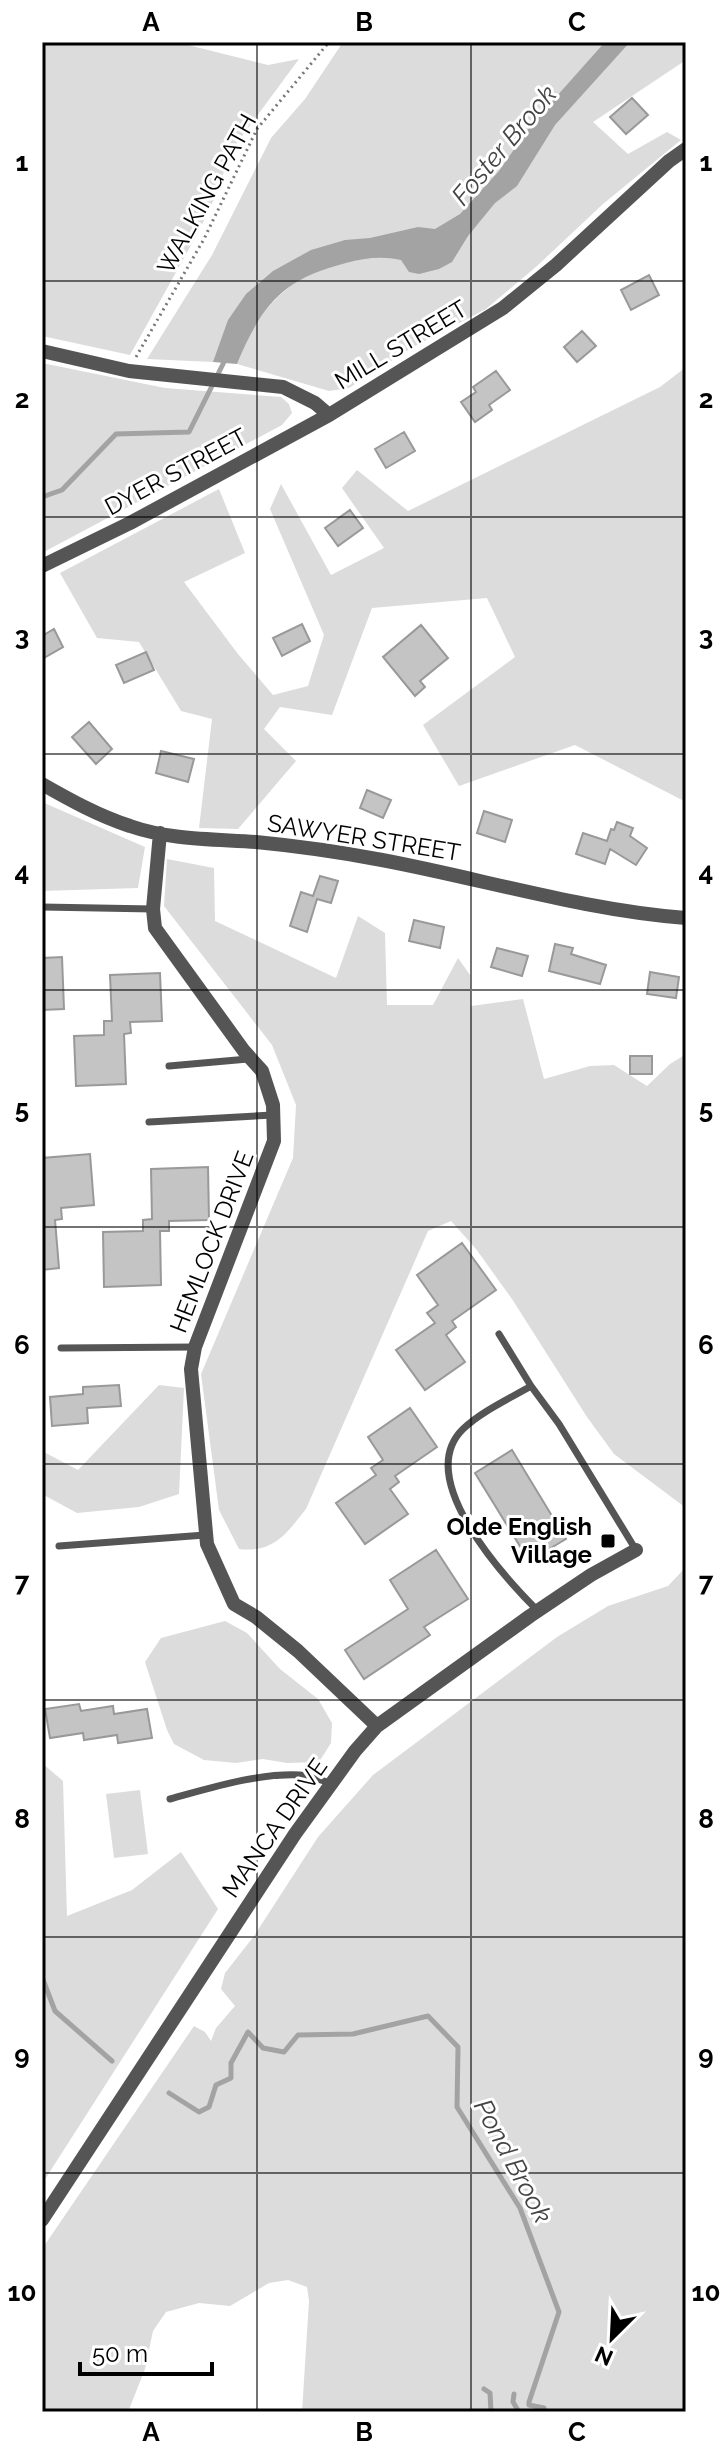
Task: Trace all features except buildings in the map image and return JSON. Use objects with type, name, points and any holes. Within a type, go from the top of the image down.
[{"type":"street","name":"MILL STREET","points":[[42,351],[129,371],[283,387],[315,403],[329,415],[503,308],[686,149]]},
{"type":"street","name":"DYER STREET","points":[[42,566],[130,523],[329,415]]},
{"type":"street","name":"SAWYER STREET","points":[[42,784],[131,827],[210,840],[300,846],[399,863],[579,903],[686,918]]},
{"type":"street","name":"HEMLOCK DRIVE","points":[[160,833],[153,909],[155,928],[262,1071],[273,1105],[274,1141],[195,1347],[191,1369],[207,1544],[234,1604],[279,1635],[377,1726]]},
{"type":"street","name":"MANCA DRIVE","points":[[42,2220],[295,1834],[377,1726],[538,1611],[591,1575],[636,1550]]},
{"type":"lane","points":[[42,907],[153,909]]},
{"type":"lane","points":[[169,1066],[251,1059]]},
{"type":"lane","points":[[149,1122],[273,1115]]},
{"type":"lane","points":[[499,1334],[559,1424],[636,1550]]},
{"type":"lane","points":[[61,1348],[195,1347]]},
{"type":"lane","points":[[531,1386],[463,1429],[453,1446],[449,1475],[453,1497],[464,1516],[509,1582],[538,1611]]},
{"type":"lane","points":[[59,1546],[205,1535]]},
{"type":"lane","points":[[170,1799],[267,1778],[301,1775],[332,1783]]},
{"type":"path","name":"WALKING PATH","points":[[129,371],[204,239],[257,129],[329,42]]},
{"type":"shaded area","points":[[42,42],[176,42],[268,65],[299,59],[231,151],[216,195],[199,231],[130,355],[42,336]]},
{"type":"shaded area","points":[[343,42],[686,42],[686,60],[593,122],[628,154],[667,132],[681,140],[603,204],[486,309],[413,347],[349,388],[329,391],[237,364],[260,318],[275,299],[296,282],[274,287],[213,362],[147,359],[212,255],[271,138],[305,99]]},
{"type":"shaded area","points":[[605,42],[630,42],[555,125],[517,186],[495,203],[452,262],[419,274],[409,272],[401,260],[366,259],[305,277],[277,297],[266,310],[237,364],[213,362],[228,320],[246,294],[273,271],[311,250],[345,240],[370,238],[418,227],[435,229],[460,214],[499,171],[531,125]]},
{"type":"shaded area","points":[[42,363],[165,388],[281,397],[289,404],[292,413],[282,425],[42,553]]},
{"type":"shaded area","points":[[686,367],[686,802],[575,745],[459,786],[423,725],[515,657],[487,598],[372,608],[332,715],[280,707],[264,729],[296,761],[238,829],[199,828],[212,719],[181,711],[139,642],[97,638],[60,573],[219,489],[245,553],[184,582],[273,695],[308,686],[324,635],[270,509],[281,484],[331,575],[384,548],[342,488],[357,470],[408,511],[660,387]]},
{"type":"shaded area","points":[[42,802],[145,847],[138,888],[42,891]]},
{"type":"shaded area","points":[[167,859],[214,868],[215,921],[336,978],[358,916],[385,933],[387,1005],[433,1005],[458,958],[470,975],[471,1006],[523,999],[544,1079],[590,1066],[614,1065],[647,1086],[670,1064],[686,1054],[686,1508],[614,1454],[512,1299],[476,1249],[451,1221],[428,1231],[306,1509],[285,1534],[270,1545],[239,1549],[219,1510],[201,1374],[293,1158],[296,1105],[272,1045],[164,906]]},
{"type":"shaded area","points":[[159,1385],[184,1388],[179,1494],[139,1507],[77,1513],[42,1494],[42,1451],[78,1470]]},
{"type":"shaded area","points":[[686,1567],[686,2412],[302,2412],[309,2301],[307,2287],[288,2280],[269,2283],[230,2306],[199,2303],[166,2312],[153,2331],[145,2369],[128,2412],[42,2412],[42,2249],[194,2026],[205,2032],[211,2041],[216,2028],[235,2006],[221,1989],[225,1973],[254,1936],[318,1837],[373,1775],[557,1637],[608,1606],[668,1586]]},
{"type":"shaded area","points":[[225,1621],[247,1633],[280,1669],[318,1699],[332,1723],[331,1743],[319,1762],[287,1763],[263,1759],[236,1763],[204,1760],[174,1744],[145,1662],[161,1638]]},
{"type":"shaded area","points":[[42,1763],[63,1781],[67,1916],[132,1890],[181,1852],[218,1909],[42,2184]]},
{"type":"shaded area","points":[[140,1790],[148,1854],[114,1858],[106,1794]]},
{"type":"waterway","name":"Foster Brook","points":[[42,497],[62,490],[116,434],[189,432],[226,358]]},
{"type":"waterway","name":"Pond Brook","points":[[42,1977],[55,2011],[112,2061]]},
{"type":"waterway","name":"Pond Brook","points":[[169,2093],[199,2112],[209,2107],[216,2085],[231,2078],[231,2063],[248,2032],[263,2048],[284,2052],[298,2035],[353,2034],[428,2016],[458,2047],[457,2107],[520,2208],[559,2312],[529,2402],[529,2405],[544,2408],[545,2412]]},
{"type":"waterway","points":[[484,2389],[490,2393],[491,2412]]},
{"type":"waterway","points":[[514,2394],[513,2402],[519,2412]]},
{"type":"place","name":"Olde English Village","points":[[608,1541]]}]
